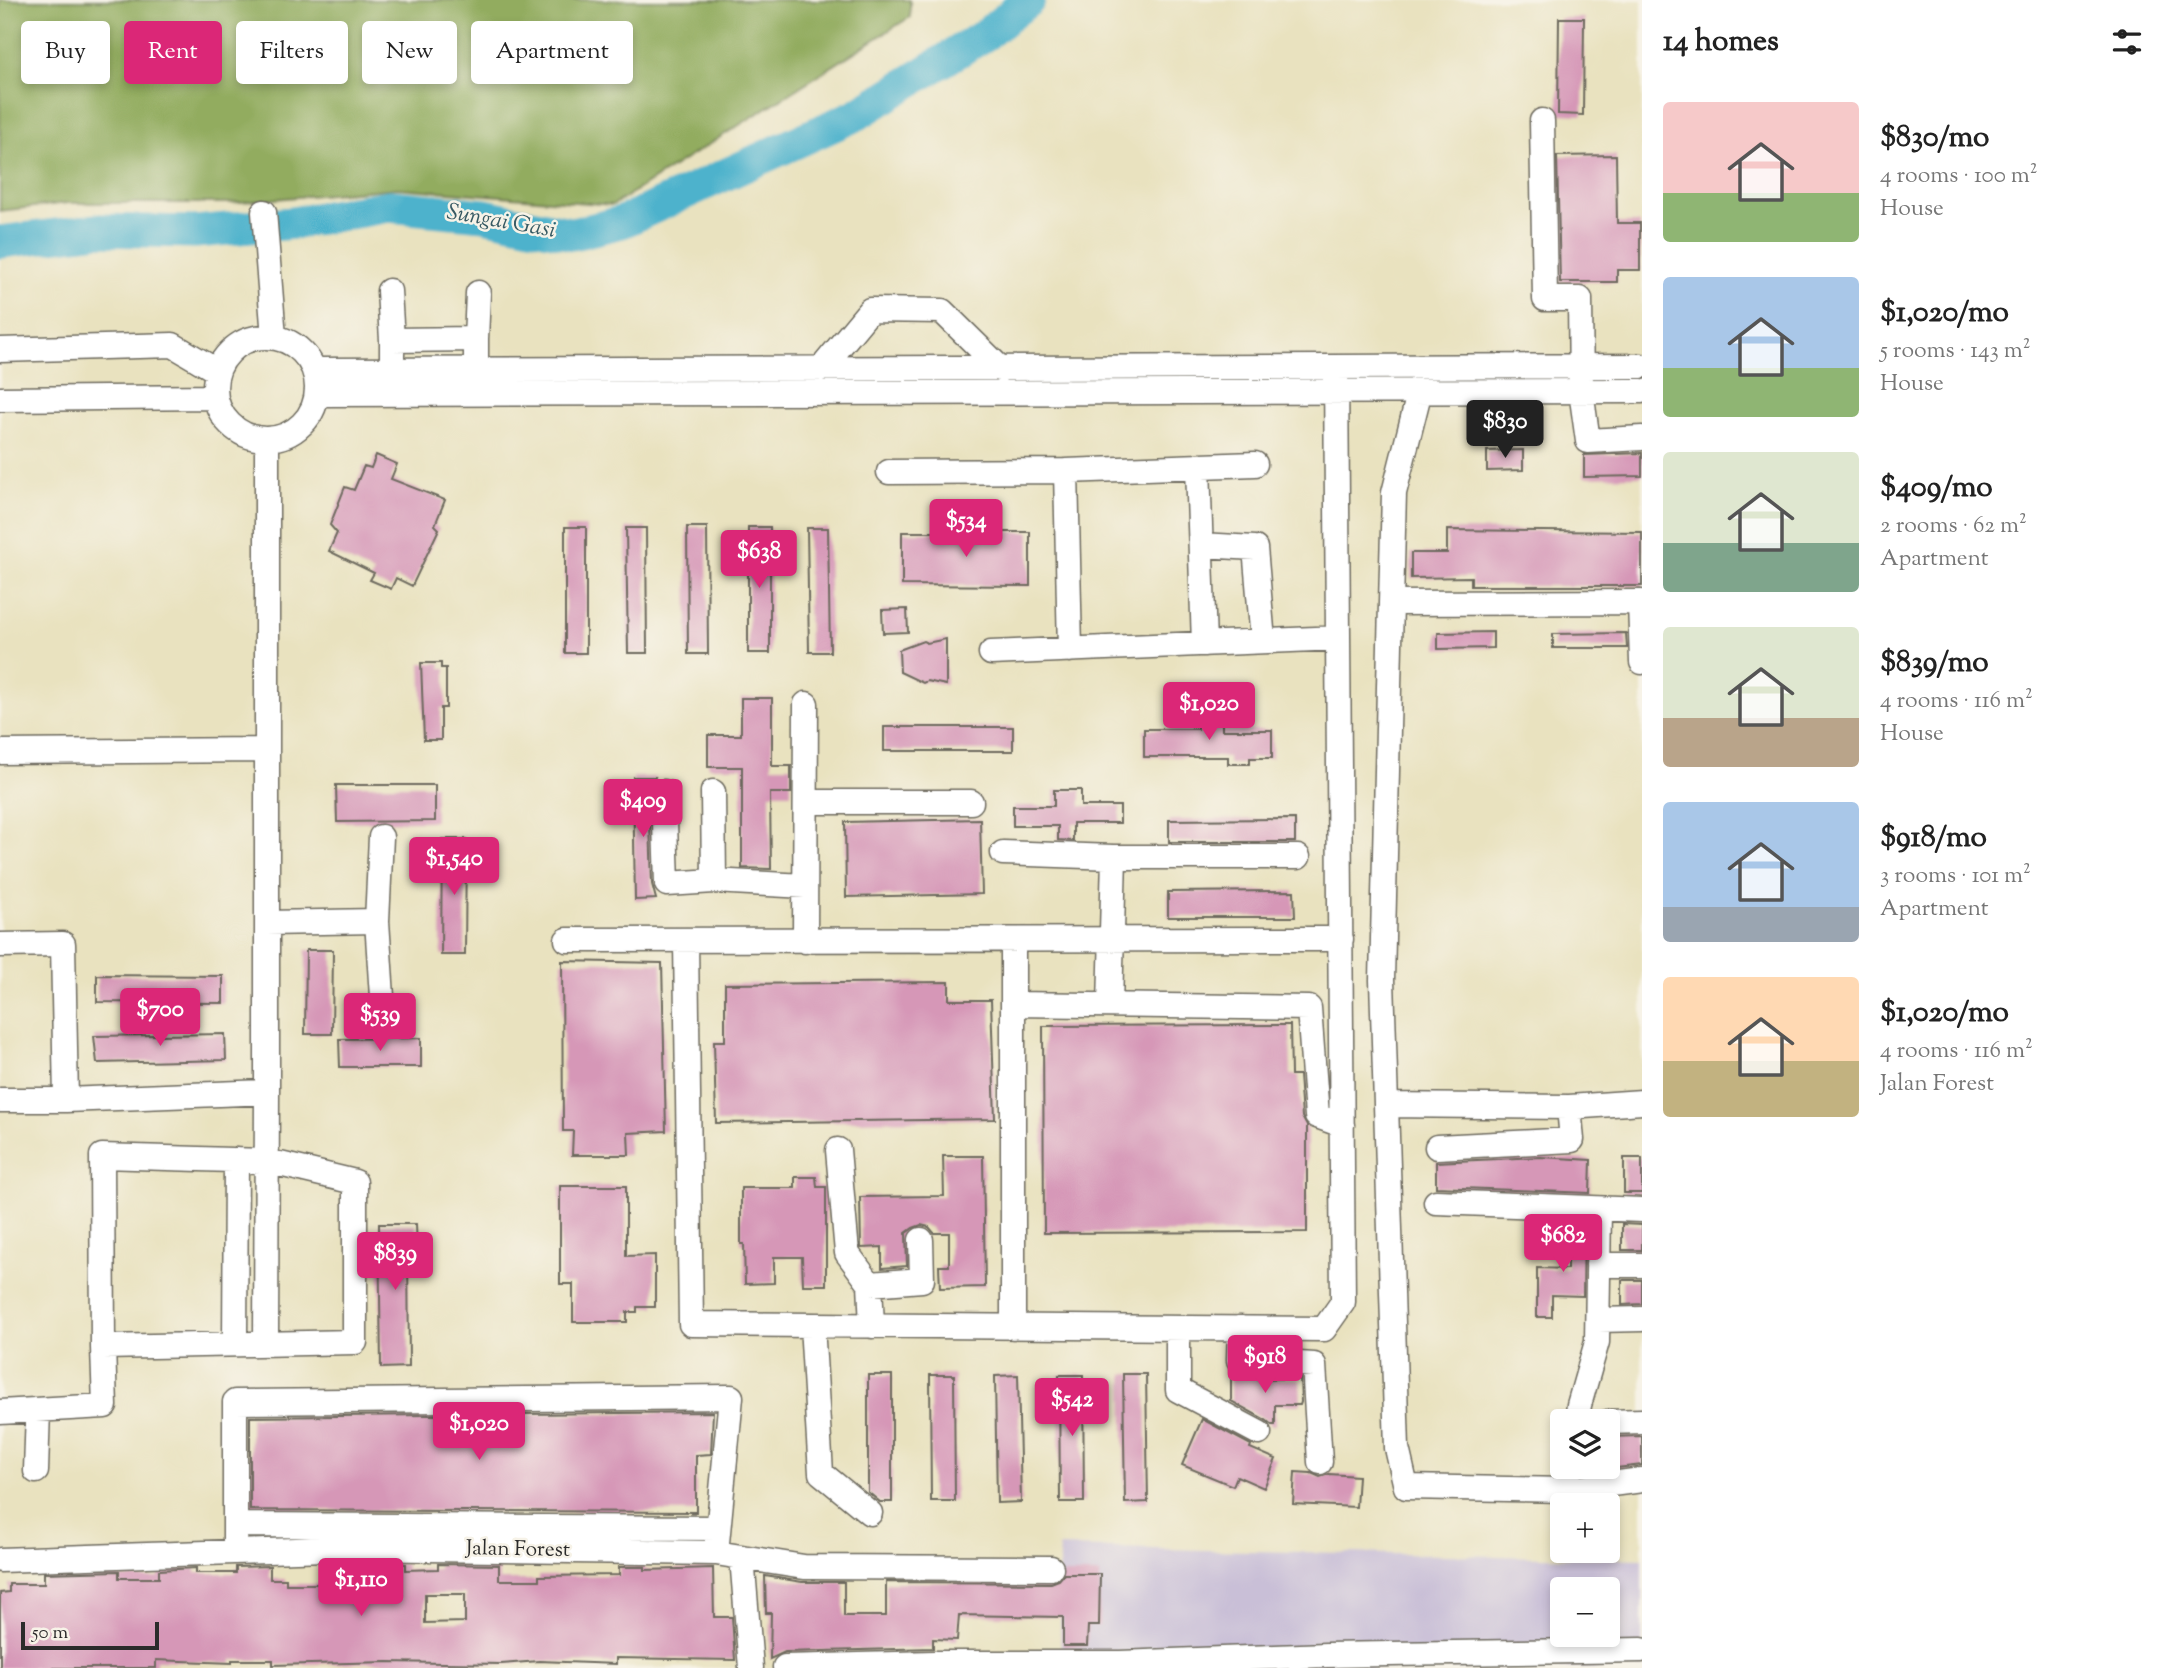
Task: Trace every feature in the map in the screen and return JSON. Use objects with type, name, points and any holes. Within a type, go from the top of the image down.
[{"type":"street","points":[[1542,121],[1545,299],[1580,299],[1581,391],[1588,441],[1642,438]]},
{"type":"street","points":[[264,212],[274,337]]},
{"type":"street","points":[[389,291],[392,370]]},
{"type":"street","points":[[477,370],[478,293]]},
{"type":"street","points":[[821,369],[870,310],[942,311],[1001,369]]},
{"type":"street","points":[[274,337],[291,343],[306,354],[317,382],[309,417],[291,434],[267,439],[249,436],[233,428],[222,414],[215,397],[217,371],[230,351],[250,339],[274,337]]},
{"type":"street","points":[[392,340],[477,339]]},
{"type":"street","points":[[0,350],[173,345],[217,371]]},
{"type":"street","points":[[317,382],[1336,381],[1427,368],[1642,366]]},
{"type":"street","points":[[1427,368],[1418,392],[1394,493],[1382,980],[1397,1448],[1406,1487],[1550,1479]]},
{"type":"street","points":[[317,382],[392,370],[1001,369],[1336,381],[1418,392],[1642,391]]},
{"type":"street","points":[[686,941],[691,1324],[1324,1329],[1343,1302],[1336,381]]},
{"type":"street","points":[[0,399],[215,397]]},
{"type":"street","points":[[266,1342],[267,439]]},
{"type":"street","points":[[889,472],[1066,471],[1255,464]]},
{"type":"street","points":[[1198,466],[1204,644]]},
{"type":"street","points":[[1066,471],[1070,650]]},
{"type":"street","points":[[1201,545],[1255,548],[1263,641]]},
{"type":"street","points":[[1391,603],[1641,602],[1642,662]]},
{"type":"street","points":[[991,653],[1339,638]]},
{"type":"street","points":[[805,941],[806,704]]},
{"type":"street","points":[[0,752],[267,750]]},
{"type":"street","points":[[664,792],[667,884],[714,881],[805,886]]},
{"type":"street","points":[[713,792],[714,881]]},
{"type":"street","points":[[806,802],[971,802]]},
{"type":"street","points":[[381,837],[377,921],[383,1012]]},
{"type":"street","points":[[1003,853],[1115,858],[1298,858]]},
{"type":"street","points":[[1110,1005],[1115,858]]},
{"type":"street","points":[[267,923],[377,921]]},
{"type":"street","points":[[567,940],[1341,939]]},
{"type":"street","points":[[1013,940],[1013,1326]]},
{"type":"street","points":[[0,945],[63,944],[66,1100]]},
{"type":"street","points":[[1013,1004],[1308,1008],[1317,1116],[1342,1125]]},
{"type":"street","points":[[0,1100],[267,1092]]},
{"type":"street","points":[[1386,1105],[1569,1107],[1642,1101]]},
{"type":"street","points":[[1437,1147],[1572,1140],[1569,1107]]},
{"type":"street","points":[[838,1150],[847,1253],[870,1284],[872,1326]]},
{"type":"street","points":[[0,1412],[105,1406],[103,1347],[102,1156],[267,1161],[355,1182],[355,1342],[103,1347]]},
{"type":"street","points":[[234,1343],[236,1160]]},
{"type":"street","points":[[1436,1202],[1642,1210]]},
{"type":"street","points":[[1578,1409],[1597,1342],[1599,1209]]},
{"type":"street","points":[[870,1284],[922,1280],[921,1240]]},
{"type":"street","points":[[1598,1265],[1642,1265]]},
{"type":"street","points":[[1598,1320],[1642,1319]]},
{"type":"street","points":[[812,1325],[821,1473],[870,1513]]},
{"type":"street","points":[[1178,1328],[1178,1390],[1259,1433]]},
{"type":"street","points":[[1240,1328],[1239,1360],[1314,1365],[1320,1462]]},
{"type":"street","points":[[235,1552],[234,1402],[731,1397],[716,1553]]},
{"type":"street","points":[[36,1471],[38,1410]]},
{"type":"street","points":[[1620,1422],[1642,1421]]},
{"type":"street","points":[[1605,1479],[1642,1480]]},
{"type":"street","points":[[236,1525],[718,1528]]},
{"type":"street","name":"Jalan Forest","points":[[0,1560],[354,1548],[716,1553],[804,1567],[1051,1568]]},
{"type":"street","points":[[741,1558],[751,1668]]},
{"type":"street","points":[[785,1667],[1498,1660],[1642,1650]]},
{"type":"shaded area","points":[[1059,1547],[1550,1557],[1550,1563],[1620,1563],[1620,1559],[1642,1559],[1642,1668],[1061,1668]]},
{"type":"green space","points":[[0,0],[910,0],[910,17],[613,205],[398,188],[229,203],[68,203],[0,211]]},
{"type":"building","points":[[1559,18],[1584,18],[1583,115],[1558,114]]},
{"type":"building","points":[[1616,155],[1617,223],[1640,223],[1640,270],[1617,270],[1617,282],[1560,282],[1557,156]]},
{"type":"building","points":[[1523,450],[1523,470],[1487,471],[1487,451]]},
{"type":"building","points":[[1642,453],[1642,476],[1584,477],[1584,455]]},
{"type":"building","points":[[376,455],[397,464],[391,479],[445,500],[435,525],[439,529],[412,586],[396,578],[391,589],[370,580],[374,573],[329,551],[337,533],[330,525],[345,487],[354,490],[364,466],[371,468]]},
{"type":"building","points":[[565,527],[586,527],[586,653],[565,653]]},
{"type":"building","points":[[687,527],[707,527],[708,654],[688,654]]},
{"type":"building","points":[[748,527],[770,527],[770,653],[748,653]]},
{"type":"building","points":[[626,528],[646,528],[647,653],[628,653]]},
{"type":"building","points":[[807,528],[828,528],[830,652],[809,652]]},
{"type":"building","points":[[1447,530],[1642,532],[1642,586],[1471,586],[1471,577],[1411,578],[1411,553],[1447,553]]},
{"type":"building","points":[[902,532],[1030,532],[1030,586],[902,585]]},
{"type":"building","points":[[907,609],[908,632],[883,633],[882,610]]},
{"type":"building","points":[[1493,632],[1493,648],[1438,649],[1438,633]]},
{"type":"building","points":[[1626,633],[1627,648],[1553,648],[1553,634]]},
{"type":"building","points":[[946,639],[946,685],[927,681],[923,683],[900,672],[899,650],[923,641],[927,643]]},
{"type":"building","points":[[421,663],[441,663],[441,668],[446,668],[446,708],[441,708],[441,740],[424,740]]},
{"type":"building","points":[[741,698],[772,698],[772,766],[791,766],[791,793],[770,793],[771,869],[742,868],[742,767],[708,767],[708,735],[741,735]]},
{"type":"building","points":[[1198,717],[1222,717],[1222,730],[1272,730],[1272,758],[1250,758],[1250,764],[1228,764],[1228,757],[1144,757],[1144,729],[1198,729]]},
{"type":"building","points":[[884,727],[1013,727],[1013,751],[884,751]]},
{"type":"building","points":[[633,777],[655,777],[649,792],[652,884],[656,899],[635,900]]},
{"type":"building","points":[[336,785],[435,785],[435,821],[337,822]]},
{"type":"building","points":[[1054,790],[1081,790],[1081,806],[1120,806],[1120,823],[1073,823],[1073,841],[1058,840],[1058,826],[1013,826],[1013,806],[1054,806]]},
{"type":"building","points":[[980,819],[982,894],[846,897],[845,822]]},
{"type":"building","points":[[1295,819],[1295,842],[1169,842],[1169,820]]},
{"type":"building","points":[[442,839],[466,839],[465,955],[441,955]]},
{"type":"building","points":[[1294,891],[1295,917],[1168,917],[1168,892]]},
{"type":"building","points":[[306,950],[333,950],[332,1034],[305,1034]]},
{"type":"building","points":[[562,961],[662,963],[666,1131],[628,1133],[629,1155],[572,1155],[573,1131],[563,1131]]},
{"type":"building","points":[[97,975],[223,976],[223,1003],[97,1002]]},
{"type":"building","points":[[949,982],[949,1000],[991,1000],[995,1119],[716,1123],[714,1041],[725,1041],[725,984]]},
{"type":"building","points":[[1290,1025],[1291,1075],[1299,1075],[1302,1117],[1307,1126],[1307,1232],[1044,1233],[1043,1026]]},
{"type":"building","points":[[225,1034],[226,1060],[97,1063],[94,1036]]},
{"type":"building","points":[[421,1038],[421,1067],[340,1067],[339,1039]]},
{"type":"building","points":[[943,1156],[983,1156],[985,1287],[940,1288],[939,1266],[949,1266],[949,1233],[934,1233],[929,1227],[921,1225],[906,1233],[907,1266],[882,1268],[882,1247],[861,1248],[860,1197],[944,1196]]},
{"type":"building","points":[[1541,1157],[1591,1160],[1590,1193],[1436,1187],[1436,1162]]},
{"type":"building","points":[[1624,1158],[1642,1158],[1642,1193],[1624,1193]]},
{"type":"building","points":[[795,1177],[816,1177],[817,1187],[826,1187],[826,1285],[803,1285],[802,1257],[774,1257],[774,1283],[745,1284],[744,1244],[741,1244],[741,1188],[795,1188]]},
{"type":"building","points":[[560,1186],[626,1186],[626,1256],[655,1255],[655,1307],[637,1307],[637,1312],[627,1312],[627,1322],[573,1322],[573,1284],[560,1284]]},
{"type":"building","points":[[1568,1222],[1584,1223],[1583,1296],[1552,1295],[1552,1317],[1537,1317],[1537,1268],[1567,1269]]},
{"type":"building","points":[[379,1224],[416,1224],[417,1250],[408,1250],[409,1367],[381,1368]]},
{"type":"building","points":[[1622,1224],[1642,1225],[1642,1250],[1622,1250]]},
{"type":"building","points":[[1622,1280],[1642,1280],[1642,1304],[1622,1305]]},
{"type":"building","points":[[1123,1374],[1146,1374],[1148,1502],[1125,1503]]},
{"type":"building","points":[[868,1375],[892,1375],[892,1502],[880,1502],[868,1492]]},
{"type":"building","points":[[930,1375],[954,1375],[955,1501],[931,1501]]},
{"type":"building","points":[[1018,1375],[1021,1502],[997,1503],[995,1376]]},
{"type":"building","points":[[1059,1375],[1083,1375],[1084,1502],[1060,1502]]},
{"type":"building","points":[[1231,1378],[1300,1379],[1300,1405],[1275,1405],[1275,1425],[1272,1425],[1231,1401]]},
{"type":"building","points":[[713,1412],[711,1454],[696,1455],[696,1512],[250,1510],[250,1417]]},
{"type":"building","points":[[1202,1419],[1251,1445],[1250,1448],[1276,1459],[1264,1488],[1237,1476],[1233,1486],[1182,1465]]},
{"type":"building","points":[[1642,1436],[1642,1465],[1620,1468],[1620,1437]]},
{"type":"building","points":[[1295,1472],[1311,1473],[1320,1477],[1329,1474],[1358,1476],[1356,1507],[1293,1504]]},
{"type":"building","points":[[406,1564],[406,1570],[438,1569],[438,1564],[499,1565],[499,1580],[539,1580],[539,1576],[619,1575],[619,1567],[645,1567],[645,1570],[713,1568],[714,1617],[732,1617],[735,1660],[616,1658],[616,1664],[539,1661],[501,1664],[387,1662],[273,1665],[273,1660],[232,1660],[232,1663],[156,1660],[156,1668],[0,1668],[0,1593],[9,1592],[9,1584],[44,1584],[44,1573],[119,1571],[119,1578],[159,1578],[159,1570],[196,1568],[196,1573],[236,1573],[236,1567],[270,1566],[270,1579],[286,1579],[286,1584],[330,1584],[352,1582],[352,1567]],"holes":[[[425,1594],[465,1594],[465,1622],[425,1623]]]},
{"type":"building","points":[[1064,1574],[1100,1574],[1099,1626],[1088,1626],[1087,1646],[1063,1646],[1063,1617],[959,1615],[957,1640],[933,1639],[933,1648],[785,1652],[770,1659],[771,1613],[766,1613],[765,1576],[802,1582],[844,1582],[844,1616],[886,1616],[886,1582],[1051,1583]]},
{"type":"waterway","name":"Sungai Gasi","points":[[0,242],[98,230],[195,232],[293,223],[389,206],[484,215],[573,234],[622,222],[856,115],[985,35],[1029,0]]}]
